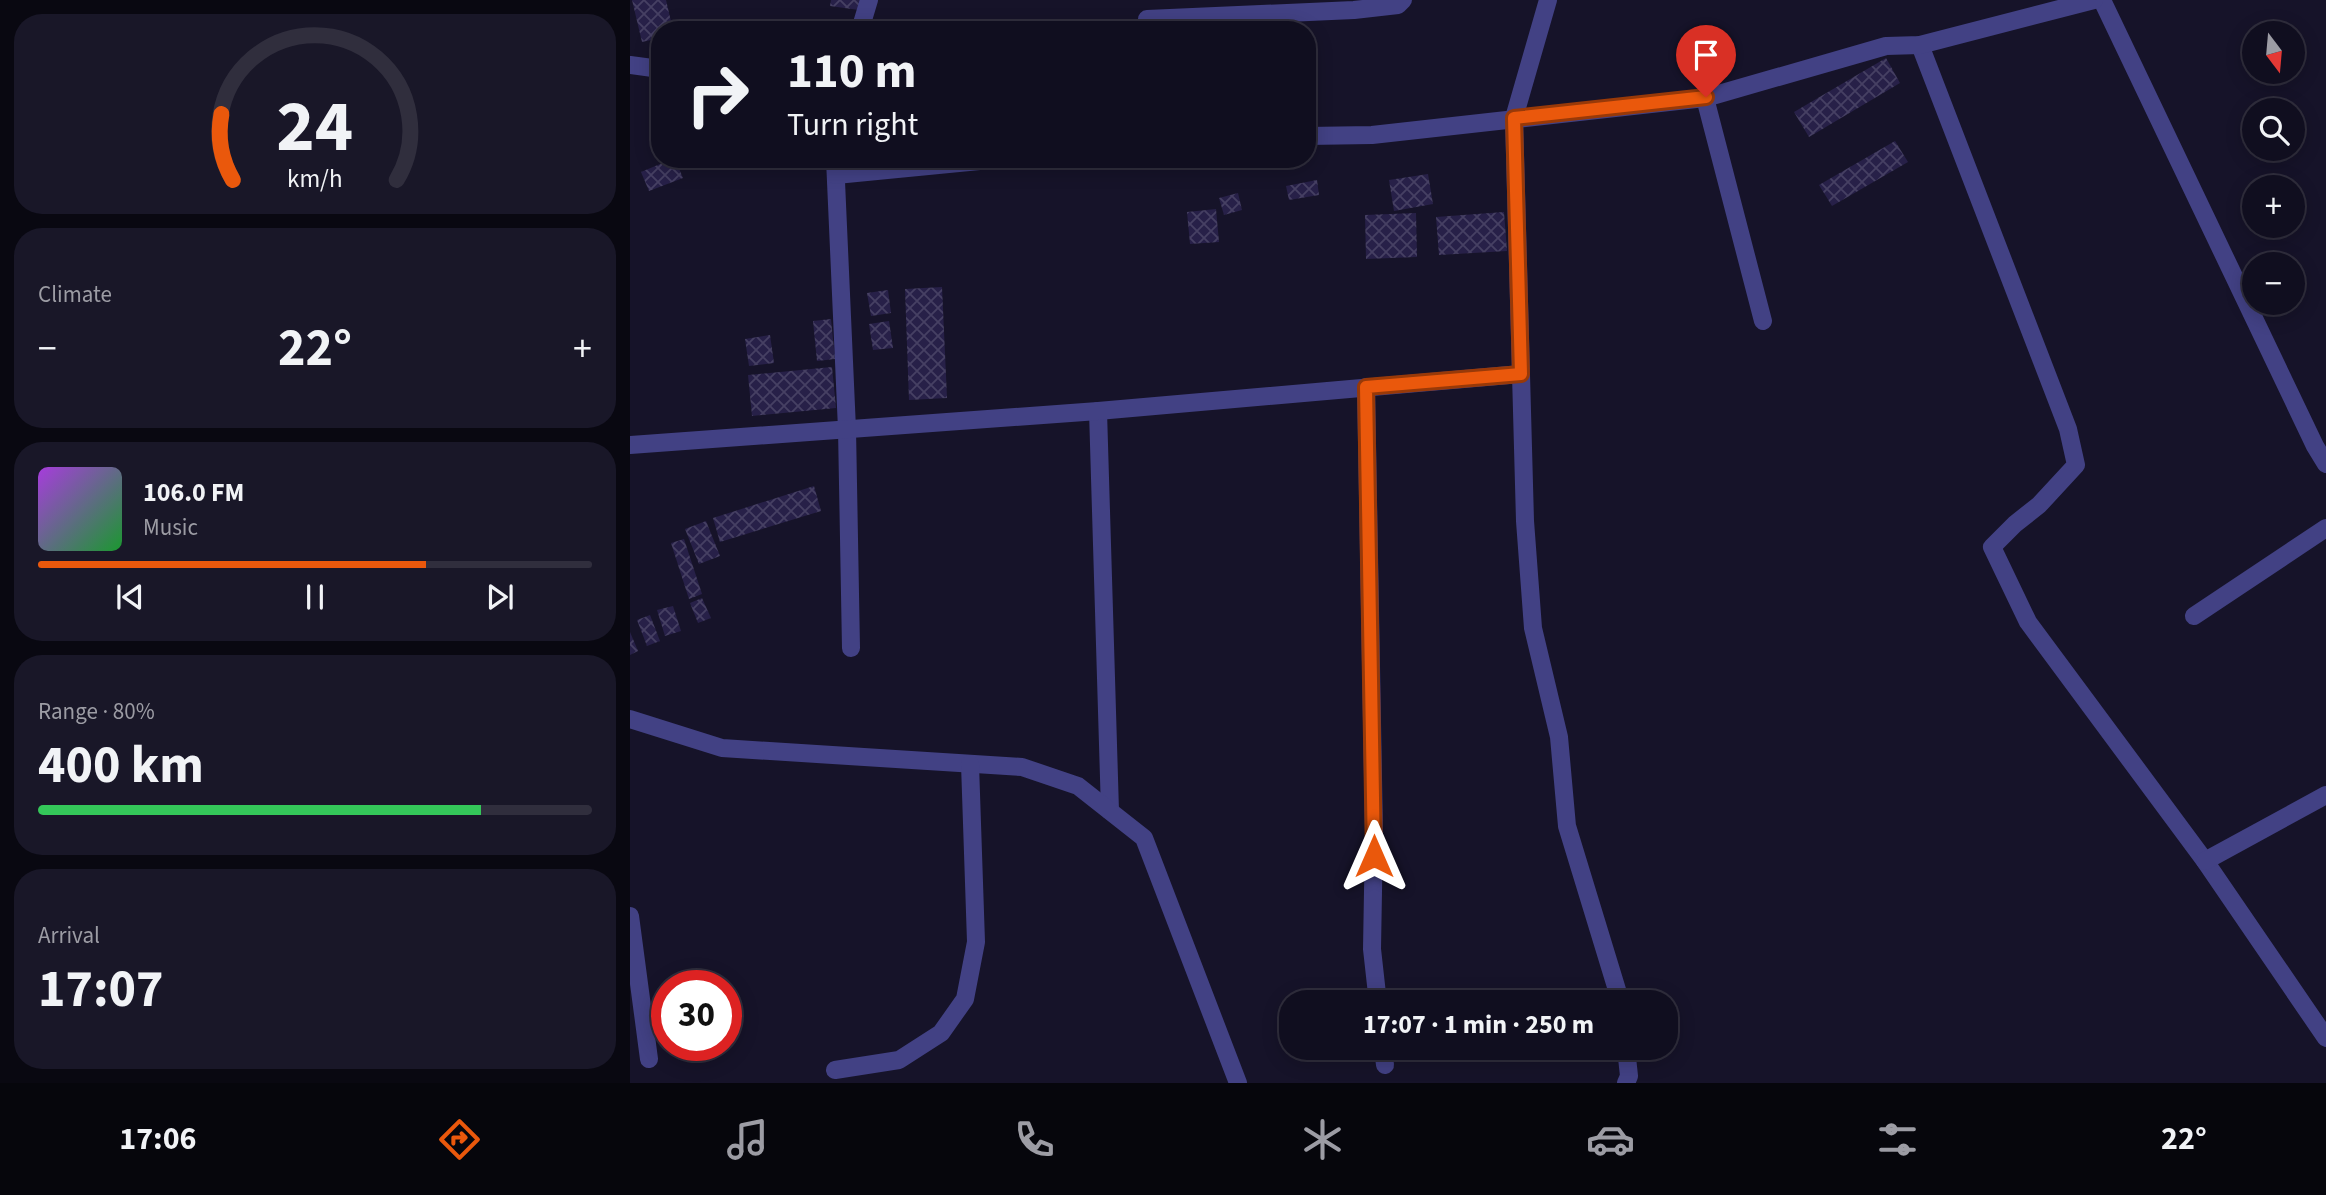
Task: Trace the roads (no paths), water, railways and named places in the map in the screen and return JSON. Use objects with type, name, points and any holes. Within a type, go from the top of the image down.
[{"type":"street","points":[[863,21],[869,0]]},
{"type":"street","points":[[1147,19],[1238,7],[1354,10],[1398,5],[1403,0]]},
{"type":"street","points":[[1548,0],[1514,118],[1525,521],[1532,628],[1559,737],[1567,826],[1617,990]]},
{"type":"street","points":[[1316,136],[1371,135],[1706,97],[1886,46],[1920,45],[2094,0]]},
{"type":"street","points":[[2102,0],[2326,464]]},
{"type":"street","points":[[1920,45],[2068,429],[2076,465],[2039,505],[1992,547],[2028,622],[2205,861],[2326,1038]]},
{"type":"street","points":[[630,65],[651,68]]},
{"type":"street","points":[[1706,97],[1763,321]]},
{"type":"street","points":[[835,168],[847,429],[850,648]]},
{"type":"street","points":[[630,445],[1098,411],[1521,374]]},
{"type":"street","points":[[1366,387],[1374,833],[1371,949],[1376,990]]},
{"type":"street","points":[[1098,411],[1110,811]]},
{"type":"street","points":[[2194,616],[2326,528]]},
{"type":"street","points":[[630,719],[722,748],[1021,767],[1079,786],[1144,838],[1238,1083]]},
{"type":"street","points":[[835,1070],[899,1060],[941,1033],[965,999],[976,942],[970,764]]},
{"type":"street","points":[[2205,861],[2326,794]]},
{"type":"street","points":[[630,916],[649,1059]]},
{"type":"street","points":[[1626,1083],[1629,1076],[1627,1060]]}]
